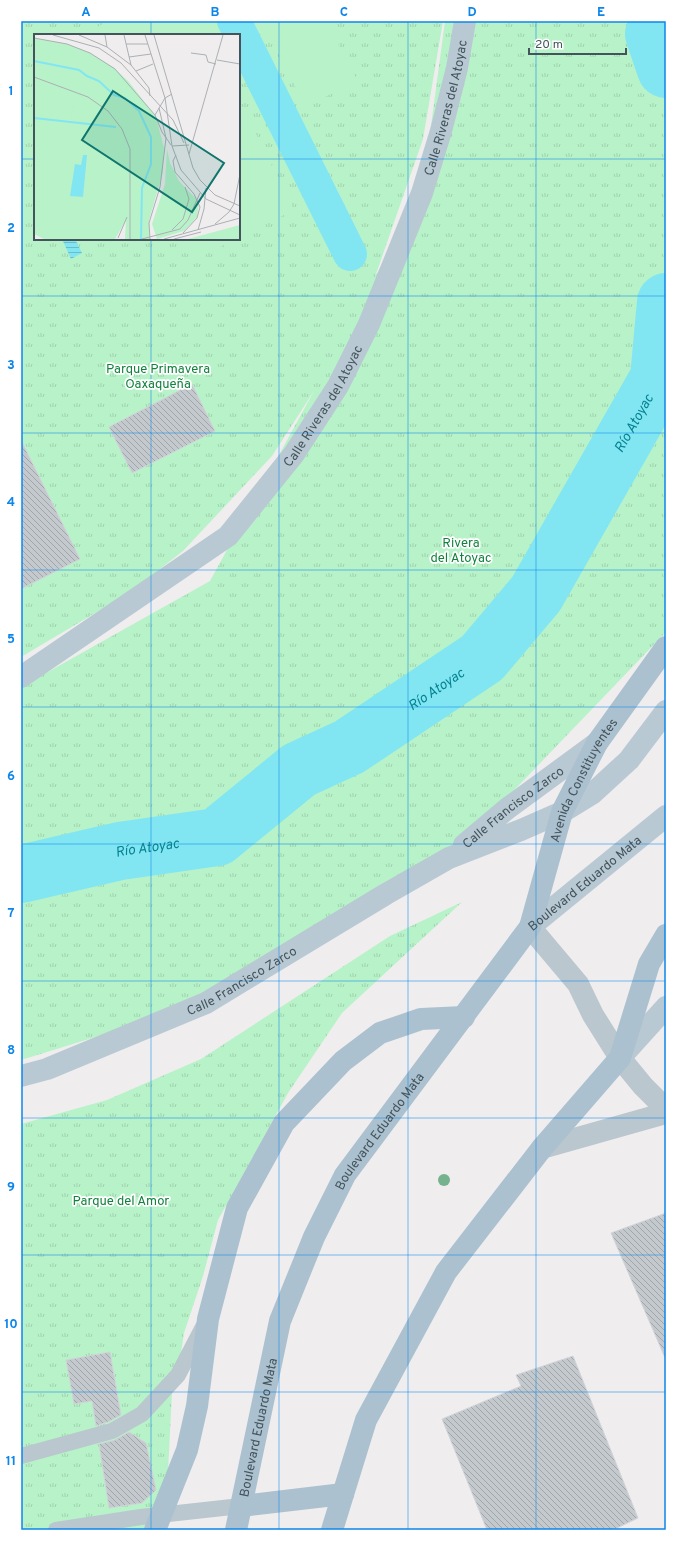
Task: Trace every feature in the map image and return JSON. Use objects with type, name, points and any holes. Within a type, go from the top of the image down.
[{"type":"main road","name":"Avenida Constituyentes","points":[[530,927],[562,812],[597,743],[666,647]]},
{"type":"main road","name":"Boulevard Eduardo Mata","points":[[236,1530],[280,1321],[314,1237],[345,1174],[530,927]]},
{"type":"main road","points":[[332,1530],[366,1420],[446,1272],[542,1148],[620,1058],[649,964],[666,934]]},
{"type":"main road","points":[[159,1522],[188,1450],[197,1406],[208,1319],[237,1208],[284,1123],[343,1061],[380,1033],[421,1019],[464,1017]]},
{"type":"main road","points":[[241,1506],[343,1494]]},
{"type":"street","name":"Calle Riveras del Atoyac","points":[[21,677],[228,536],[294,454],[338,386],[369,324],[422,193],[441,131],[457,68],[464,21]]},
{"type":"street","name":"Calle Francisco Zarco","points":[[21,1076],[47,1068],[206,1003],[386,894],[449,858],[521,830],[562,812],[593,793],[628,760],[666,711]]},
{"type":"street","name":"Calle Francisco Zarco","points":[[449,858],[508,808],[597,743]]},
{"type":"street","name":"Boulevard Eduardo Mata","points":[[530,927],[666,816]]},
{"type":"street","points":[[530,927],[578,984],[593,1015],[620,1058],[643,1086],[666,1109]]},
{"type":"street","points":[[620,1058],[666,1007]]},
{"type":"street","points":[[542,1148],[666,1113]]},
{"type":"lane","points":[[21,1456],[112,1430],[142,1414],[178,1375],[208,1319]]},
{"type":"lane","points":[[56,1530],[159,1522],[241,1506]]},
{"type":"green space","name":"Rivera del Atoyac","points":[[21,21],[443,21],[423,139],[375,277],[422,193],[445,21],[666,21],[666,632],[449,858],[206,1003],[21,1060],[21,687],[210,581],[314,391],[272,456],[183,551],[129,593],[21,657]]},
{"type":"green space","points":[[109,21],[199,21],[206,34],[84,34]]},
{"type":"green space","points":[[261,21],[326,21],[357,80],[306,107]]},
{"type":"green space","points":[[240,102],[294,210],[240,237]]},
{"type":"green space","points":[[185,240],[234,240],[195,260]]},
{"type":"green space","name":"Parque del Amor","points":[[462,902],[342,1013],[288,1093],[218,1220],[203,1276],[184,1333],[180,1360],[172,1392],[168,1472],[149,1530],[21,1530],[21,1124],[107,1100],[201,1059],[390,936]]},
{"type":"water","points":[[62,240],[76,240],[82,253],[71,259]]},
{"type":"building","points":[[192,384],[215,431],[132,473],[109,427]]},
{"type":"building","points":[[21,440],[80,559],[21,589]]},
{"type":"building","points":[[666,1213],[666,1360],[611,1233]]},
{"type":"building","points":[[110,1352],[121,1415],[96,1426],[92,1401],[74,1404],[66,1360]]},
{"type":"building","points":[[573,1356],[638,1518],[613,1530],[487,1530],[442,1419],[521,1386],[516,1375]]},
{"type":"building","points":[[129,1432],[146,1443],[156,1490],[142,1503],[109,1508],[99,1444],[115,1440]]},
{"type":"waterway","points":[[234,21],[350,254]]},
{"type":"waterway","name":"Río Atoyac","points":[[658,21],[654,34],[666,69]]},
{"type":"waterway","name":"Río Atoyac","points":[[21,874],[120,851],[217,837],[299,770],[349,747],[482,658],[536,594],[659,378],[666,302]]},
{"type":"park label","name":"Parque Primavera Oaxaqueña","points":[[158,376]]}]
